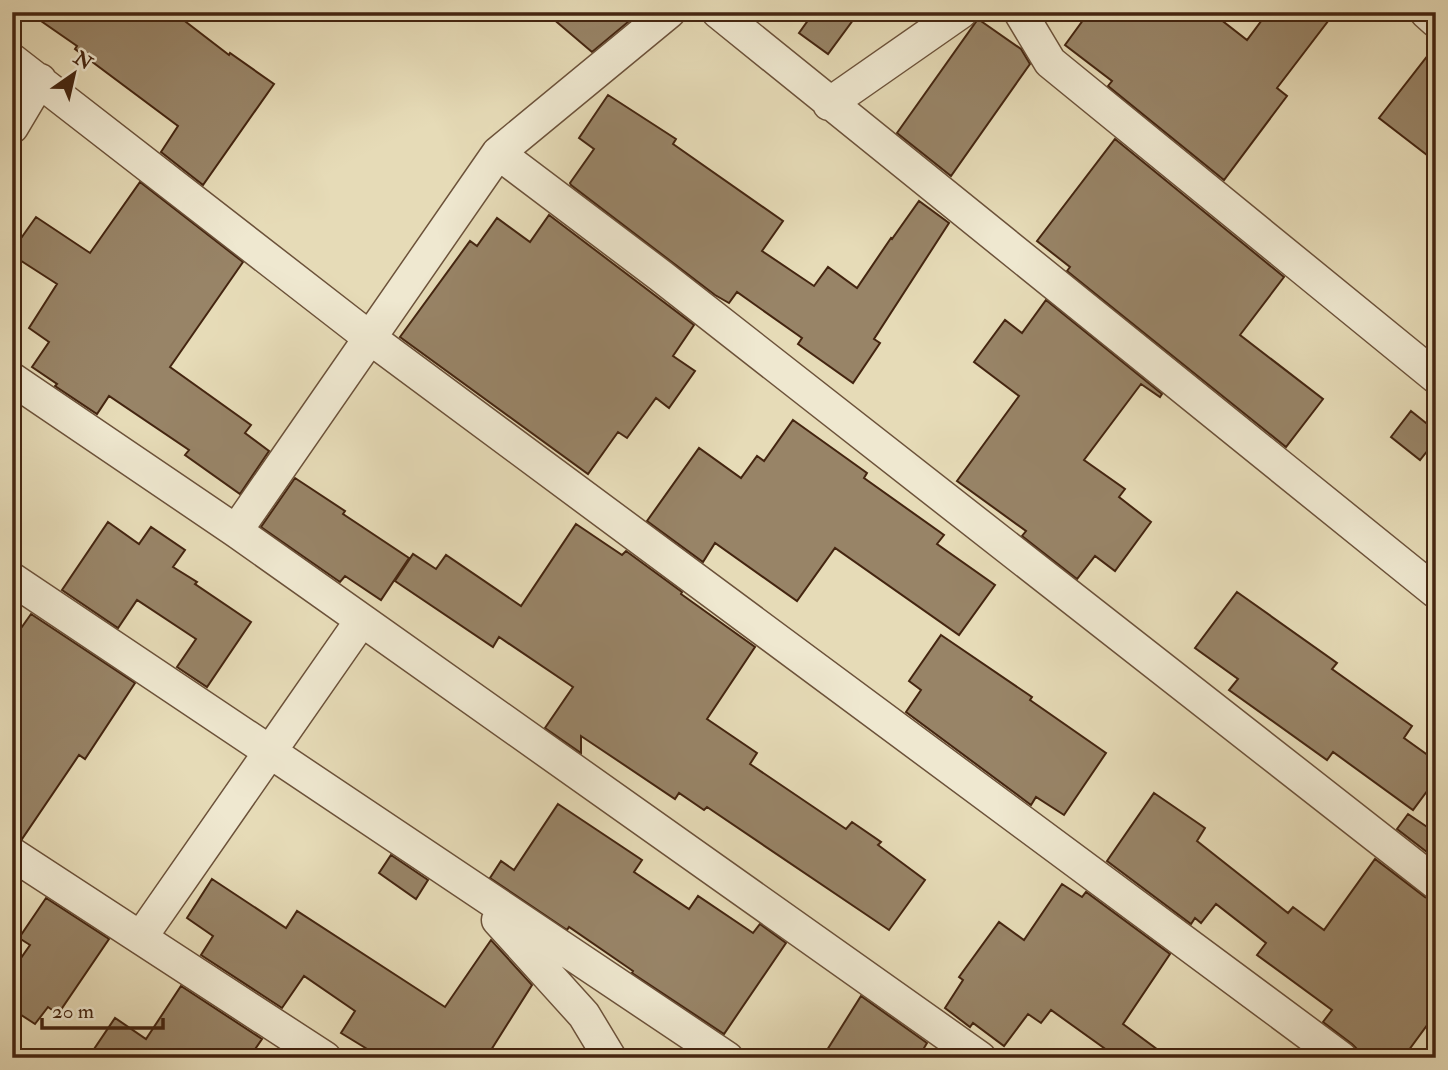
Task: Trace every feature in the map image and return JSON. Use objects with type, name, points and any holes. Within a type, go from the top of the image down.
[{"type":"street","points":[[236,531],[498,153],[669,12]]},
{"type":"street","points":[[718,12],[1436,592]]},
{"type":"street","points":[[829,104],[961,12]]},
{"type":"street","points":[[1020,12],[1050,62],[1436,377]]},
{"type":"street","points":[[1426,12],[1436,21]]},
{"type":"street","points":[[12,60],[370,338],[1341,1058]]},
{"type":"street","points":[[12,127],[40,80]]},
{"type":"street","points":[[498,153],[672,284],[1436,883]]},
{"type":"street","points":[[12,379],[236,531],[980,1058]]},
{"type":"street","points":[[12,579],[466,886],[727,1058]]},
{"type":"street","points":[[141,937],[361,621]]},
{"type":"street","points":[[12,854],[326,1058]]},
{"type":"street","points":[[466,886],[584,1015],[610,1058]]},
{"type":"building","points":[[28,12],[173,12],[229,55],[230,53],[274,84],[203,185],[161,152],[178,126],[75,49],[77,46]]},
{"type":"building","points":[[545,12],[640,12],[592,52]]},
{"type":"building","points":[[814,12],[859,12],[828,54],[799,33]]},
{"type":"building","points":[[1089,12],[1211,12],[1247,40],[1268,12],[1335,12],[1277,88],[1287,96],[1224,180],[1108,86],[1112,81],[1065,45]]},
{"type":"building","points":[[978,19],[1021,49],[1030,64],[951,176],[897,133]]},
{"type":"building","points":[[1436,45],[1436,162],[1379,118]]},
{"type":"building","points":[[608,95],[676,139],[673,144],[783,221],[762,251],[814,286],[828,267],[857,288],[919,201],[949,223],[874,339],[880,343],[853,383],[798,344],[802,338],[737,292],[729,303],[715,295],[571,185],[594,149],[579,138]]},
{"type":"building","points":[[1115,139],[1284,277],[1240,335],[1323,399],[1286,447],[1067,271],[1070,267],[1037,241]]},
{"type":"building","points":[[140,182],[243,262],[170,367],[251,425],[245,433],[269,451],[240,494],[185,455],[189,450],[109,396],[97,414],[32,367],[49,342],[29,328],[57,284],[12,255],[12,251],[36,217],[90,253]]},
{"type":"building","points":[[549,215],[694,325],[673,356],[695,371],[669,408],[656,398],[627,438],[618,432],[588,474],[400,337],[470,241],[477,246],[497,218],[530,242]]},
{"type":"building","points":[[1046,300],[1162,394],[1160,397],[1141,384],[1084,460],[1125,489],[1119,497],[1151,522],[1115,571],[1095,556],[1077,579],[1022,536],[1026,531],[957,481],[1019,396],[974,362],[1005,320],[1022,333]]},
{"type":"building","points":[[1411,411],[1436,431],[1436,440],[1420,460],[1391,437]]},
{"type":"building","points":[[793,420],[867,473],[864,478],[944,535],[937,544],[995,585],[959,635],[835,548],[797,601],[715,543],[703,562],[647,521],[699,448],[741,478],[757,456],[764,461]]},
{"type":"building","points":[[295,478],[409,558],[381,600],[345,576],[340,582],[261,527]]},
{"type":"building","points":[[108,522],[139,544],[151,527],[185,550],[173,567],[251,622],[207,687],[177,667],[196,639],[137,600],[118,628],[62,590]]},
{"type":"building","points":[[576,524],[622,555],[626,551],[755,647],[707,719],[757,753],[750,764],[846,829],[852,822],[881,842],[878,845],[925,880],[889,930],[707,807],[704,810],[679,793],[675,799],[581,736],[581,753],[545,728],[573,687],[499,637],[493,647],[395,581],[413,554],[436,569],[446,555],[521,606]]},
{"type":"building","points":[[1237,592],[1337,663],[1332,669],[1412,726],[1404,738],[1436,761],[1436,779],[1413,810],[1333,752],[1327,760],[1229,690],[1238,679],[1195,648]]},
{"type":"building","points":[[31,614],[135,683],[85,759],[79,755],[22,839],[12,836],[12,641]]},
{"type":"building","points":[[941,635],[1032,697],[1030,700],[1106,753],[1064,815],[1036,797],[1031,805],[906,712],[921,690],[909,681]]},
{"type":"building","points":[[1154,793],[1205,828],[1197,841],[1288,913],[1293,907],[1324,930],[1375,859],[1425,897],[1436,901],[1436,1013],[1403,1058],[1359,1058],[1358,1050],[1352,1044],[1323,1022],[1332,1010],[1257,955],[1266,943],[1216,904],[1201,923],[1195,918],[1191,924],[1107,861]]},
{"type":"building","points":[[558,804],[642,860],[634,872],[689,909],[698,896],[753,933],[760,924],[786,943],[724,1034],[569,927],[567,930],[490,878],[501,861],[514,870]]},
{"type":"building","points":[[1408,814],[1436,833],[1436,859],[1397,829]]},
{"type":"building","points":[[391,855],[428,880],[416,899],[379,873]]},
{"type":"building","points":[[212,879],[286,928],[297,911],[445,1007],[491,940],[532,985],[486,1058],[382,1058],[341,1033],[355,1011],[304,976],[282,1008],[201,955],[213,936],[187,918]]},
{"type":"building","points":[[1062,884],[1082,897],[1086,892],[1170,954],[1123,1024],[1169,1058],[1118,1058],[1051,1010],[1041,1023],[1028,1014],[1004,1046],[973,1023],[970,1027],[945,1008],[963,980],[959,977],[999,922],[1024,940]]},
{"type":"building","points":[[46,898],[109,939],[58,1014],[48,1007],[35,1024],[12,1009],[12,971],[30,945],[19,938]]},
{"type":"building","points":[[181,986],[262,1039],[249,1058],[88,1058],[115,1018],[146,1039]]},
{"type":"building","points":[[861,996],[927,1043],[918,1058],[822,1058]]}]
